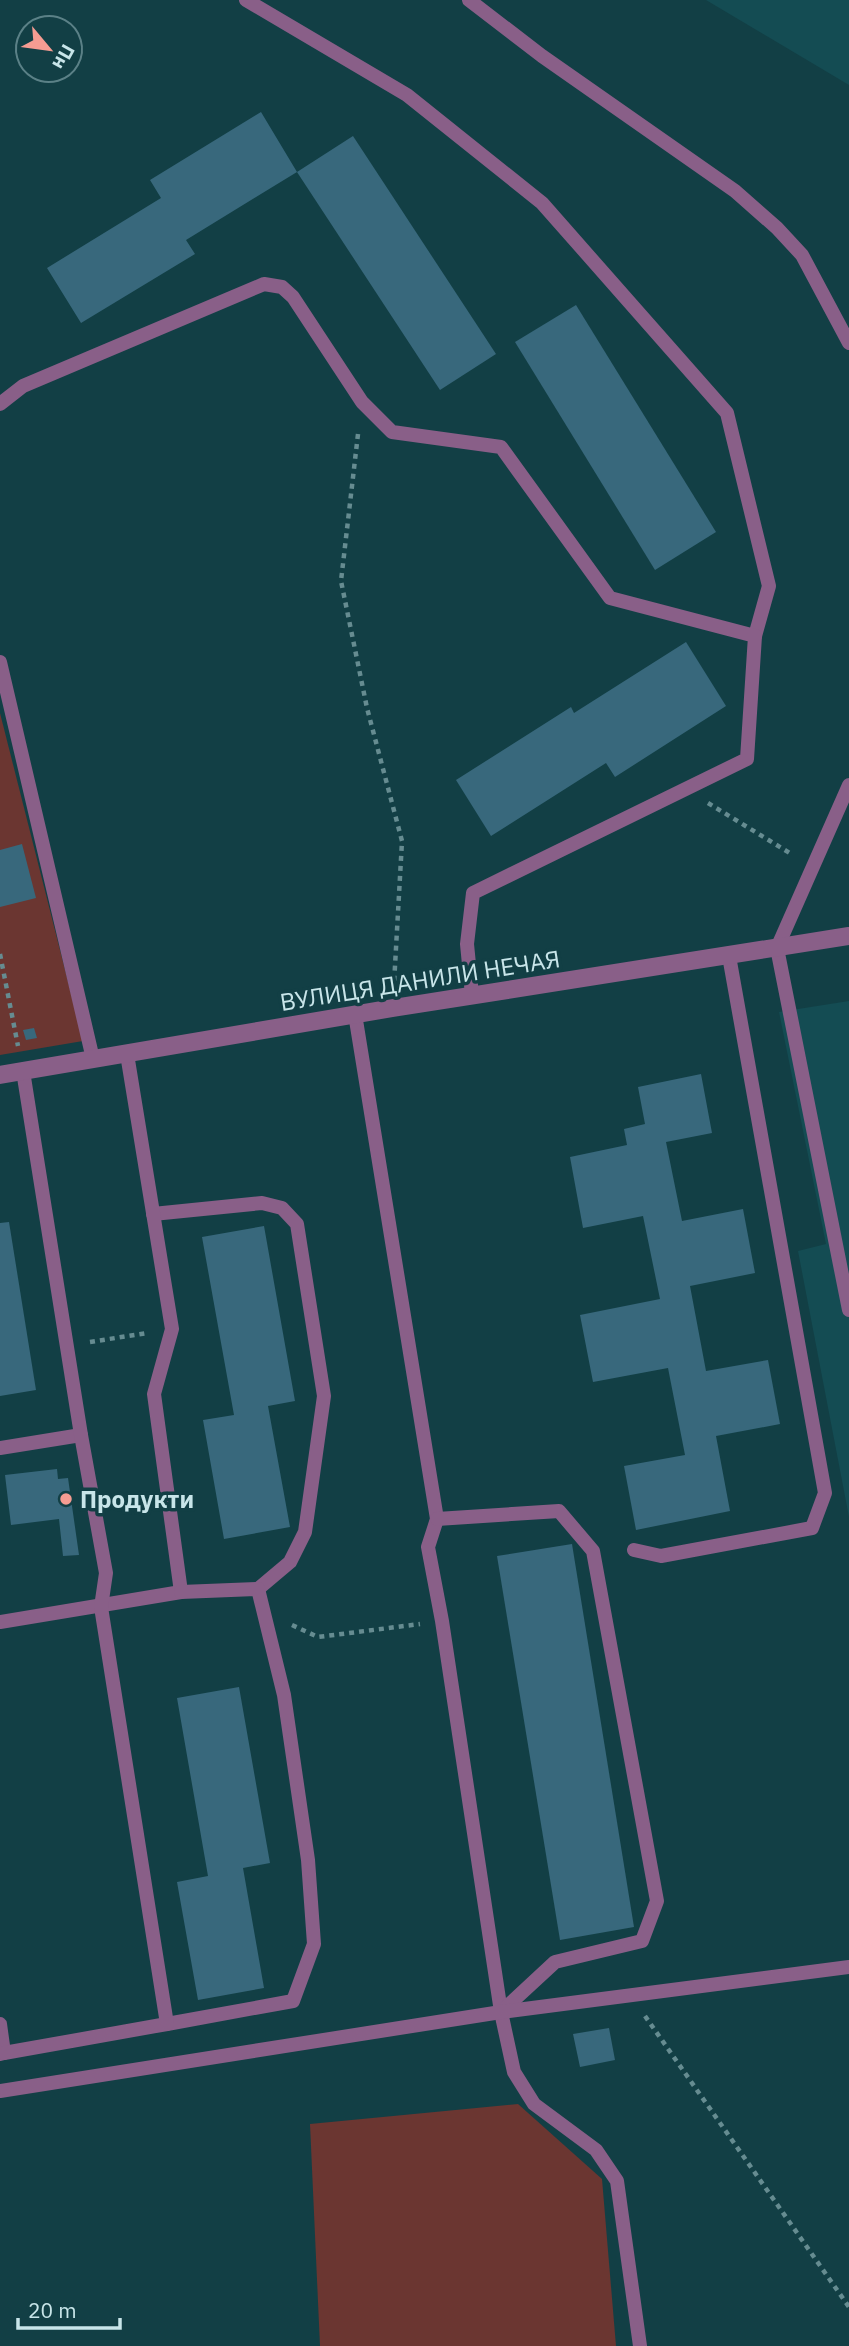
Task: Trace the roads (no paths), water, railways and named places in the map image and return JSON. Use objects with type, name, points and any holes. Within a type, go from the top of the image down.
[{"type":"street","name":"ВУЛИЦЯ ДАНИЛИ НЕЧАЯ","points":[[0,1075],[355,1014],[849,936]]},
{"type":"lane","points":[[246,0],[407,95],[542,203],[727,413],[769,586],[755,636],[747,759],[473,893],[467,944],[472,995]]},
{"type":"lane","points":[[469,0],[542,57],[735,191],[776,228],[802,255],[849,343]]},
{"type":"lane","points":[[0,404],[23,386],[264,284],[282,287],[293,297],[362,402],[392,432],[501,447],[610,598],[755,636]]},
{"type":"lane","points":[[0,662],[93,1059]]},
{"type":"lane","points":[[849,785],[777,948],[849,1310]]},
{"type":"lane","points":[[634,1550],[661,1556],[813,1528],[825,1493],[729,956]]},
{"type":"lane","points":[[355,1014],[437,1519],[428,1547],[442,1621],[501,2012],[514,2072],[534,2104],[596,2151],[617,2181],[639,2346]]},
{"type":"lane","points":[[127,1054],[172,1329],[154,1394],[181,1592]]},
{"type":"lane","points":[[23,1071],[106,1573],[101,1607],[167,2024]]},
{"type":"lane","points":[[0,1622],[181,1592],[258,1588],[290,1562],[304,1532],[324,1396],[296,1224],[282,1208],[262,1203],[153,1214]]},
{"type":"lane","points":[[0,1448],[81,1434]]},
{"type":"lane","points":[[437,1519],[559,1511],[593,1550],[657,1901],[642,1941],[555,1962],[501,2012]]},
{"type":"lane","points":[[0,2024],[2,2053],[293,2001],[314,1944],[308,1860],[284,1695],[258,1588]]},
{"type":"lane","points":[[0,2091],[501,2012],[849,1967]]},
{"type":"place","name":"Продукти","points":[[66,1499]]}]
